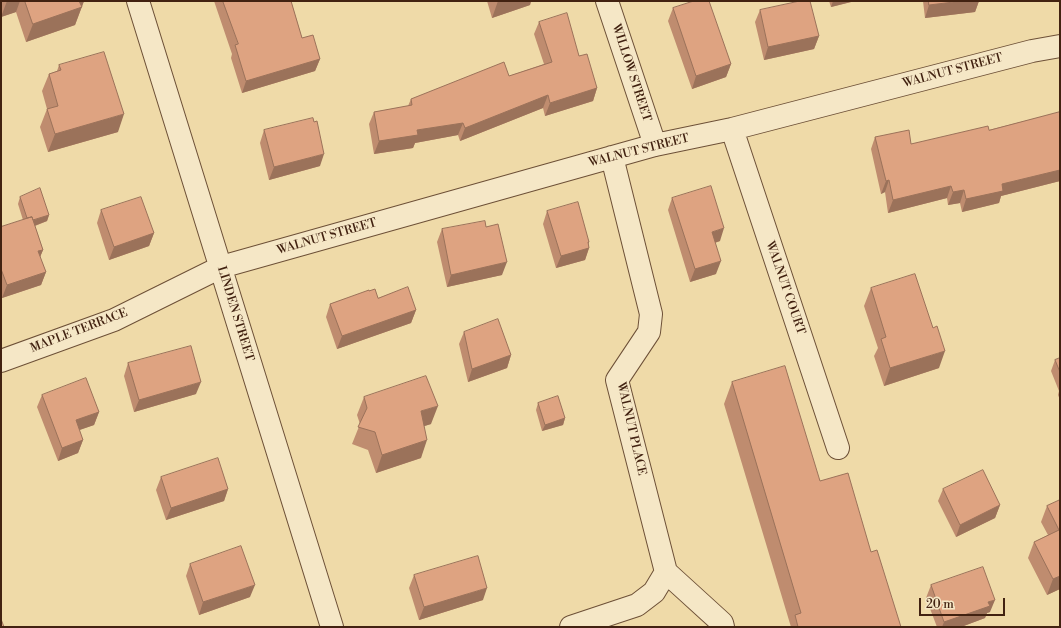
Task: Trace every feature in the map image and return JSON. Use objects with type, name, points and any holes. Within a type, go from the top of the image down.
[{"type":"street","name":"LINDEN STREET","points":[[138,1],[332,627]]},
{"type":"street","name":"WILLOW STREET","points":[[607,1],[655,145]]},
{"type":"street","name":"WALNUT STREET","points":[[221,267],[655,145],[732,129],[1032,51],[1060,46]]},
{"type":"street","name":"WALNUT COURT","points":[[732,129],[838,448]]},
{"type":"street","name":"WALNUT PLACE","points":[[612,157],[651,314],[649,332],[618,380],[666,572]]},
{"type":"street","name":"MAPLE TERRACE","points":[[1,361],[114,320],[221,267]]},
{"type":"street","points":[[574,627],[637,606],[654,592],[666,572],[722,623],[722,627]]},
{"type":"building","points":[[25,1],[79,1],[82,7],[33,24]]},
{"type":"building","points":[[223,1],[291,1],[302,38],[313,35],[320,59],[246,81],[235,45],[238,44]]},
{"type":"building","points":[[694,1],[709,1],[731,64],[696,76],[673,8]]},
{"type":"building","points":[[800,1],[810,1],[819,36],[768,47],[760,10]]},
{"type":"building","points":[[929,1],[962,1],[929,5]]},
{"type":"building","points":[[567,13],[579,56],[587,54],[597,88],[550,103],[548,95],[465,128],[463,123],[417,130],[418,135],[379,141],[374,112],[412,105],[411,99],[504,62],[509,76],[552,62],[539,22]]},
{"type":"building","points":[[104,52],[124,114],[55,134],[47,109],[58,106],[49,74],[61,70],[59,65]]},
{"type":"building","points":[[1060,112],[1060,170],[1002,184],[1003,191],[966,199],[964,190],[953,192],[951,186],[893,200],[889,180],[886,181],[875,137],[909,130],[911,144],[988,126],[989,130]]},
{"type":"building","points":[[313,118],[314,122],[317,121],[324,154],[274,167],[264,130]]},
{"type":"building","points":[[711,186],[724,228],[712,232],[721,261],[695,269],[672,198]]},
{"type":"building","points":[[40,188],[49,215],[33,220],[32,217],[27,218],[20,197]]},
{"type":"building","points":[[141,197],[154,233],[114,247],[101,210]]},
{"type":"building","points":[[578,202],[589,242],[589,248],[561,256],[547,211]]},
{"type":"building","points":[[32,217],[43,250],[38,251],[46,272],[7,285],[1,269],[1,227]]},
{"type":"building","points":[[485,221],[486,227],[498,224],[507,262],[451,275],[442,229]]},
{"type":"building","points":[[915,274],[933,328],[937,326],[945,351],[890,368],[881,339],[886,337],[871,288]]},
{"type":"building","points":[[408,287],[416,310],[342,336],[330,304],[369,290],[375,289],[378,298]]},
{"type":"building","points":[[498,319],[511,355],[472,369],[464,332]]},
{"type":"building","points":[[191,346],[201,382],[139,400],[128,363]]},
{"type":"building","points":[[1060,358],[1060,372],[1055,360]]},
{"type":"building","points":[[785,366],[820,481],[848,473],[871,552],[877,550],[901,627],[798,627],[795,615],[801,613],[732,382]]},
{"type":"building","points":[[426,376],[438,406],[421,411],[427,440],[382,455],[375,432],[358,427],[367,408],[364,397]]},
{"type":"building","points":[[86,378],[99,412],[76,420],[83,440],[62,448],[42,395]]},
{"type":"building","points":[[558,396],[565,418],[545,425],[538,403]]},
{"type":"building","points":[[218,458],[228,489],[171,508],[161,477]]},
{"type":"building","points":[[983,470],[1000,505],[960,525],[943,489]]},
{"type":"building","points":[[1060,500],[1060,576],[1053,579],[1034,542],[1059,530],[1047,506]]},
{"type":"building","points":[[241,546],[255,585],[203,602],[190,564]]},
{"type":"building","points":[[478,556],[487,588],[424,607],[414,575]]},
{"type":"building","points":[[983,567],[995,600],[988,602],[990,606],[944,622],[931,585]]},
{"type":"building","points":[[1,619],[4,627],[1,627]]}]
